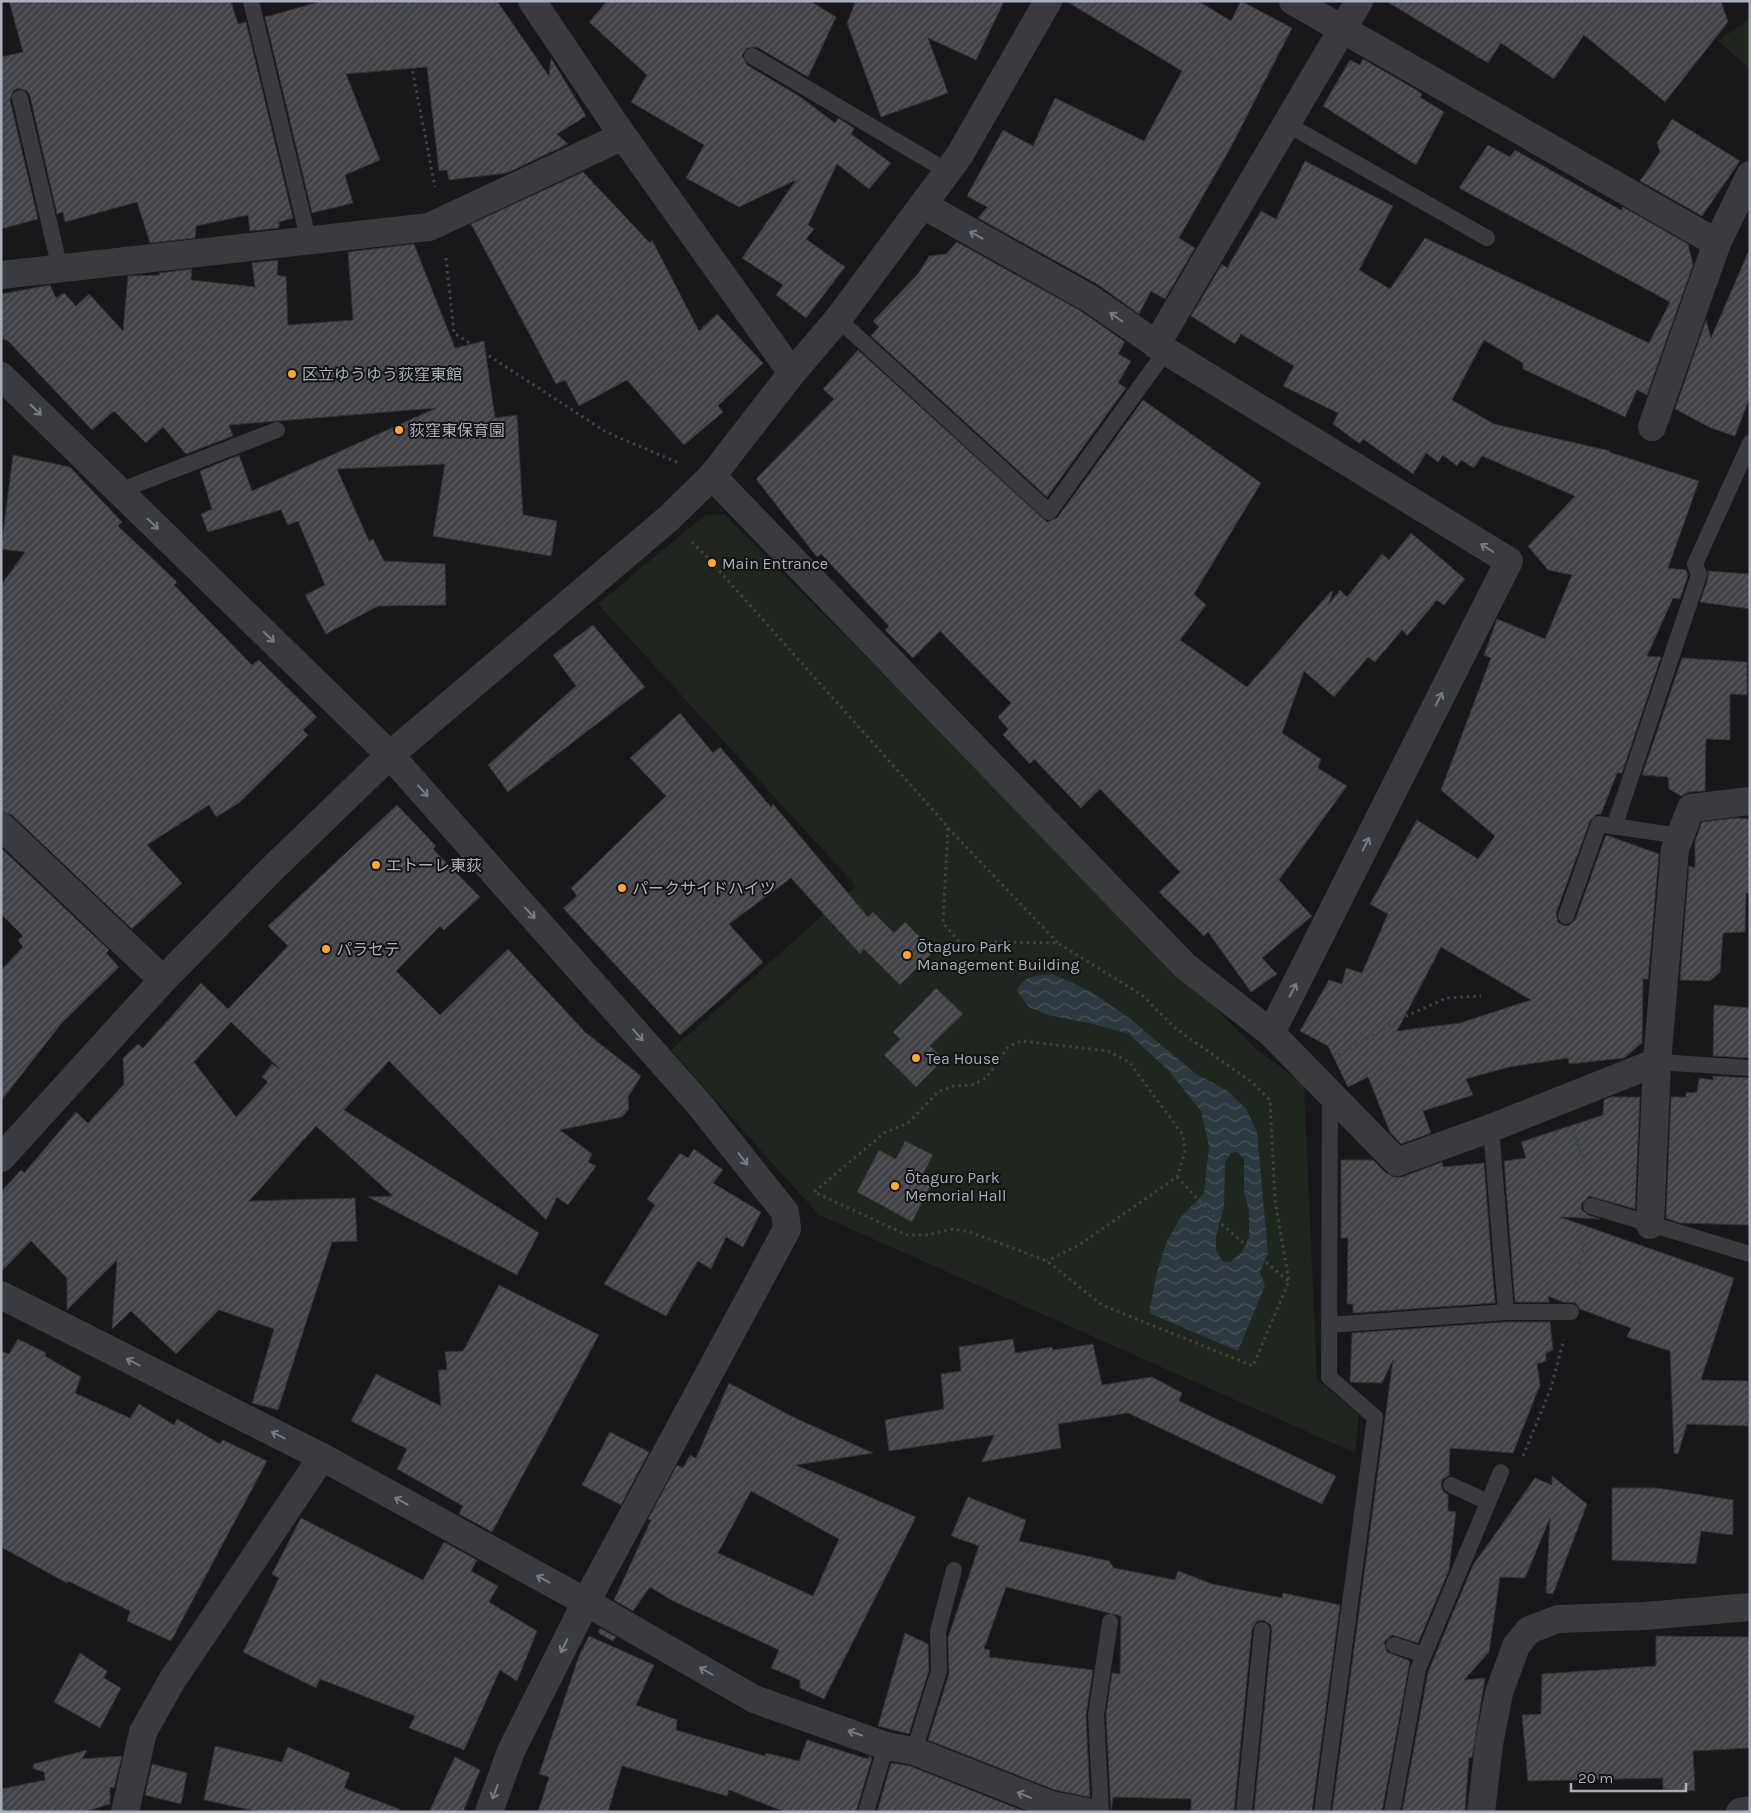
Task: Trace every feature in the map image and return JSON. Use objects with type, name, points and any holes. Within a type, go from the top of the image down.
[{"type":"street","points":[[532,1],[623,136],[792,373]]},
{"type":"street","points":[[1,1158],[163,980],[272,869],[390,755],[669,518],[712,476],[792,373],[838,319],[959,156],[1048,1]]},
{"type":"street","points":[[1293,1],[1344,28],[1717,243]]},
{"type":"street","points":[[1161,348],[1287,124],[1359,1]]},
{"type":"street","points":[[1,275],[309,242],[429,227],[623,136]]},
{"type":"street","points":[[1652,427],[1717,243],[1750,175]]},
{"type":"street","points":[[923,205],[1089,298],[1161,348],[1509,561],[1271,1033]]},
{"type":"street","points":[[1,376],[390,755],[699,1104],[785,1212],[787,1229],[586,1602],[511,1751],[489,1812]]},
{"type":"street","points":[[712,476],[1185,966],[1271,1033],[1397,1162],[1491,1128],[1656,1062]]},
{"type":"street","points":[[1650,1226],[1656,1062],[1675,849],[1691,808],[1750,801]]},
{"type":"street","points":[[1,826],[163,980]]},
{"type":"street","points":[[1,1295],[322,1457],[586,1602],[754,1699],[886,1746],[914,1751],[1050,1809],[1088,1812]]},
{"type":"street","points":[[125,1812],[143,1732],[171,1682],[322,1457]]},
{"type":"street","points":[[1481,1812],[1489,1744],[1499,1694],[1516,1646],[1529,1630],[1558,1618],[1645,1616],[1750,1607]]},
{"type":"lane","points":[[251,1],[309,242]]},
{"type":"lane","points":[[752,56],[947,171]]},
{"type":"lane","points":[[20,98],[60,269]]},
{"type":"lane","points":[[1287,124],[1487,238]]},
{"type":"lane","points":[[838,319],[1049,512],[1161,348]]},
{"type":"lane","points":[[119,491],[277,430]]},
{"type":"lane","points":[[1614,827],[1699,575],[1695,564],[1750,442]]},
{"type":"lane","points":[[1566,916],[1599,824],[1680,836]]},
{"type":"lane","points":[[1656,1062],[1750,1068]]},
{"type":"lane","points":[[1322,1812],[1375,1417],[1329,1377],[1330,1092]]},
{"type":"lane","points":[[1491,1128],[1506,1312]]},
{"type":"lane","points":[[1591,1206],[1650,1226],[1750,1254]]},
{"type":"lane","points":[[1329,1325],[1506,1312],[1571,1312]]},
{"type":"lane","points":[[1392,1812],[1418,1669],[1501,1472]]},
{"type":"lane","points":[[1451,1485],[1488,1502]]},
{"type":"lane","points":[[914,1751],[939,1671],[938,1631],[954,1570]]},
{"type":"lane","points":[[1101,1812],[1096,1715],[1110,1622]]},
{"type":"lane","points":[[1244,1812],[1262,1630]]},
{"type":"lane","points":[[1394,1645],[1424,1655]]},
{"type":"lane","points":[[866,1812],[886,1746]]},
{"type":"path","points":[[399,1],[442,220],[454,333],[606,432],[712,476]]},
{"type":"path","points":[[715,566],[948,827],[1058,943],[1143,996],[1175,1028],[1252,1083],[1270,1100],[1275,1201],[1289,1281],[1253,1366],[1102,1305],[1047,1261],[970,1232],[953,1229],[927,1235],[907,1235],[814,1192],[884,1133],[908,1123],[938,1092],[953,1086],[972,1085],[986,1078],[1008,1047],[1021,1041],[1108,1051],[1129,1062],[1183,1135],[1185,1152],[1178,1177],[1078,1245],[1047,1261]]},
{"type":"path","points":[[1,766],[74,693]]},
{"type":"path","points":[[948,827],[943,923],[969,953],[992,942],[1058,943]]},
{"type":"path","points":[[1309,1071],[1406,1016],[1447,998],[1481,996]]},
{"type":"path","points":[[1178,1177],[1219,1222],[1245,1246],[1289,1281]]},
{"type":"shaded area","points":[[1750,18],[1750,69],[1718,41]]},
{"type":"shaded area","points":[[724,514],[1255,1048],[1304,1085],[1317,1379],[1359,1415],[1355,1453],[819,1215],[671,1050],[856,886],[598,604],[705,515]]},
{"type":"water","points":[[1052,974],[1090,991],[1129,1018],[1196,1074],[1226,1090],[1246,1109],[1257,1132],[1268,1253],[1260,1272],[1265,1286],[1238,1351],[1149,1313],[1157,1272],[1167,1241],[1181,1217],[1204,1193],[1209,1147],[1201,1111],[1167,1069],[1129,1034],[1089,1023],[1048,1015],[1029,1007],[1017,991],[1020,986],[1026,979],[1031,977]],"holes":[[[1237,1152],[1244,1159],[1244,1192],[1249,1211],[1249,1237],[1242,1252],[1230,1262],[1223,1262],[1216,1250],[1216,1236],[1224,1206],[1225,1163],[1231,1153]]]},
{"type":"building","points":[[9,1],[231,1],[238,24],[246,22],[293,218],[279,222],[279,228],[250,231],[248,215],[196,226],[195,238],[150,243],[137,202],[65,222],[63,212],[57,214],[30,96],[27,91],[18,88],[13,91],[10,100],[38,219],[1,229],[1,57],[23,52]]},
{"type":"building","points":[[323,1],[497,1],[549,76],[551,58],[586,116],[557,134],[568,144],[507,173],[449,180],[447,170],[439,171],[427,67],[346,74],[380,160],[345,175],[353,203],[312,213],[265,17]]},
{"type":"building","points":[[607,1],[810,1],[836,17],[808,77],[757,47],[747,48],[742,55],[747,65],[799,96],[835,123],[838,118],[854,128],[851,134],[891,163],[869,189],[837,164],[808,225],[814,229],[806,239],[845,267],[806,318],[776,295],[783,285],[742,258],[796,180],[739,207],[686,178],[704,145],[631,102],[647,75],[589,22]]},
{"type":"building","points":[[850,1],[1004,1],[976,60],[928,38],[948,93],[881,117],[847,23],[855,3]]},
{"type":"building","points":[[1066,1],[1198,1],[1231,21],[1241,1],[1292,28],[1232,145],[1179,238],[1195,248],[1165,299],[1151,291],[1139,314],[1097,284],[978,218],[987,207],[967,196],[1003,130],[1033,146],[1055,98],[1144,141],[1182,71]]},
{"type":"building","points":[[1386,1],[1721,1],[1728,22],[1665,102],[1584,35],[1554,79],[1501,43],[1488,63]]},
{"type":"building","points":[[1363,59],[1415,89],[1422,94],[1420,97],[1444,112],[1416,165],[1323,106],[1350,60],[1360,65]]},
{"type":"building","points":[[1672,119],[1740,161],[1702,216],[1640,181],[1660,152],[1657,143]]},
{"type":"building","points":[[1488,145],[1510,157],[1515,150],[1621,210],[1623,207],[1688,244],[1693,265],[1647,395],[1637,390],[1625,417],[1523,369],[1523,363],[1484,340],[1452,400],[1494,424],[1610,451],[1699,481],[1668,568],[1686,570],[1688,575],[1680,599],[1673,598],[1647,656],[1661,657],[1622,773],[1617,773],[1601,814],[1596,815],[1590,821],[1556,913],[1558,922],[1562,925],[1568,926],[1575,920],[1606,835],[1659,854],[1648,979],[1643,979],[1642,1043],[1624,1058],[1569,1064],[1568,1058],[1509,1067],[1466,1079],[1473,1095],[1423,1111],[1431,1133],[1401,1144],[1390,1132],[1368,1077],[1348,1087],[1328,1046],[1300,1031],[1329,980],[1342,984],[1346,968],[1362,973],[1388,914],[1370,904],[1417,820],[1478,859],[1495,836],[1441,790],[1491,658],[1484,655],[1497,619],[1545,639],[1572,575],[1548,570],[1528,546],[1575,496],[1482,456],[1474,468],[1461,460],[1457,466],[1443,455],[1438,462],[1426,453],[1413,474],[1363,439],[1360,444],[1333,424],[1338,413],[1283,386],[1294,366],[1241,334],[1235,344],[1191,316],[1222,264],[1227,268],[1261,211],[1276,219],[1305,161],[1393,206],[1359,270],[1390,289],[1425,238],[1649,343],[1670,302],[1459,188]],"holes":[[[1441,947],[1531,1000],[1460,1023],[1397,1031]]]},
{"type":"building","points":[[583,172],[650,243],[652,240],[699,331],[717,314],[763,363],[718,406],[723,412],[684,445],[627,380],[579,406],[565,380],[556,384],[471,224]]},
{"type":"building","points":[[957,242],[1081,311],[1125,342],[1118,354],[1131,361],[1118,383],[1126,388],[1047,497],[871,336],[879,327],[873,321],[918,274],[929,256],[946,254]]},
{"type":"building","points":[[414,244],[455,348],[484,341],[495,418],[517,415],[523,515],[557,521],[551,556],[433,536],[445,464],[337,469],[369,541],[373,539],[384,561],[445,564],[446,605],[378,606],[326,634],[305,595],[325,585],[298,521],[288,525],[281,510],[208,532],[201,514],[212,509],[200,471],[239,455],[252,491],[436,408],[229,425],[233,436],[186,454],[163,427],[146,443],[114,411],[92,430],[8,341],[1,338],[1,294],[50,285],[56,298],[64,293],[76,306],[89,294],[123,331],[128,276],[160,275],[159,273],[192,269],[191,280],[255,287],[252,263],[278,260],[277,275],[286,277],[288,325],[353,320],[348,252]]},
{"type":"building","points":[[1750,248],[1750,397],[1735,436],[1711,428],[1675,409],[1706,320],[1711,338]]},
{"type":"building","points":[[858,350],[1047,522],[1057,518],[1143,400],[1261,483],[1194,594],[1206,605],[1180,640],[1247,687],[1331,591],[1333,592],[1328,605],[1340,590],[1347,597],[1382,554],[1389,560],[1411,533],[1465,579],[1444,605],[1437,600],[1407,636],[1402,630],[1375,662],[1368,657],[1334,697],[1304,671],[1282,733],[1321,759],[1318,768],[1347,786],[1279,880],[1312,916],[1262,958],[1277,974],[1251,992],[1208,932],[1204,936],[1159,892],[1180,872],[1100,789],[1081,808],[1034,759],[1030,764],[1003,735],[1008,729],[998,717],[1011,703],[940,631],[913,658],[885,630],[889,626],[821,554],[817,557],[756,479],[834,399],[823,389]]},
{"type":"building","points":[[13,455],[70,467],[122,522],[118,526],[177,582],[174,585],[252,665],[259,660],[317,717],[303,730],[308,735],[239,803],[216,817],[209,805],[147,845],[182,883],[132,929],[12,815],[1,811],[1,585],[25,552],[1,549]]},
{"type":"building","points":[[1708,571],[1750,574],[1750,609],[1700,602],[1708,578]]},
{"type":"building","points":[[593,625],[645,687],[508,792],[488,765],[576,686],[553,655]]},
{"type":"building","points":[[1682,658],[1747,662],[1747,695],[1730,694],[1730,740],[1706,739],[1705,791],[1689,792],[1681,796],[1669,789],[1668,777],[1642,775]]},
{"type":"building","points":[[680,713],[713,753],[720,747],[771,807],[773,804],[868,917],[873,912],[894,933],[905,922],[934,951],[900,985],[864,949],[860,954],[791,878],[729,924],[763,962],[680,1035],[563,908],[577,896],[571,888],[666,796],[630,758]]},
{"type":"building","points":[[397,805],[436,846],[433,849],[480,897],[444,930],[440,926],[396,971],[440,1015],[508,949],[585,1032],[641,1076],[628,1097],[629,1109],[622,1117],[560,1130],[592,1154],[588,1162],[596,1166],[568,1205],[557,1197],[546,1220],[389,1061],[344,1110],[539,1233],[517,1275],[368,1197],[393,1196],[316,1126],[249,1201],[355,1198],[357,1241],[332,1242],[278,1410],[252,1403],[274,1329],[219,1310],[176,1354],[131,1311],[112,1329],[117,1260],[67,1310],[67,1278],[31,1241],[1,1272],[1,1192],[21,1170],[24,1173],[76,1112],[88,1123],[124,1084],[123,1058],[138,1044],[143,1048],[201,983],[228,1009],[288,946],[268,926]],"holes":[[[231,1022],[280,1069],[272,1064],[262,1077],[268,1082],[236,1117],[194,1062]]]},
{"type":"building","points":[[1736,818],[1750,819],[1750,893],[1746,893],[1745,932],[1723,933],[1720,972],[1710,981],[1680,980],[1689,866],[1695,868],[1695,841],[1702,822]]},
{"type":"building","points":[[1,848],[109,950],[106,953],[119,967],[61,1024],[1,1101],[1,970],[23,947],[18,940],[23,936],[1,914]]},
{"type":"building","points":[[936,988],[963,1014],[930,1046],[944,1059],[916,1087],[884,1055],[900,1039],[893,1032]]},
{"type":"building","points":[[1714,1005],[1750,1008],[1750,1058],[1713,1056]]},
{"type":"building","points":[[1713,1076],[1750,1078],[1750,1225],[1680,1223],[1666,1218],[1671,1097],[1686,1097],[1686,1093],[1697,1092],[1699,1078],[1713,1080]]},
{"type":"building","points":[[1611,1097],[1640,1097],[1635,1209],[1589,1196],[1582,1203],[1581,1209],[1588,1215],[1600,1219],[1560,1217],[1734,1278],[1701,1380],[1748,1381],[1748,1426],[1687,1424],[1678,1454],[1674,1453],[1670,1351],[1627,1337],[1631,1328],[1580,1309],[1576,1303],[1563,1302],[1548,1296],[1549,1302],[1515,1302],[1504,1161],[1526,1158],[1521,1142],[1603,1115],[1604,1100]]},
{"type":"building","name":"Ōtaguro Park Memorial Hall","points":[[905,1141],[933,1155],[923,1174],[934,1180],[912,1222],[857,1192],[879,1150],[896,1159]]},
{"type":"building","points":[[694,1149],[723,1170],[713,1183],[761,1212],[743,1247],[726,1237],[711,1269],[698,1261],[666,1316],[604,1284],[655,1205],[647,1199],[680,1153],[688,1158]]},
{"type":"building","points":[[1341,1160],[1373,1160],[1386,1173],[1394,1177],[1402,1177],[1442,1162],[1443,1167],[1484,1163],[1495,1303],[1353,1313],[1353,1304],[1347,1304],[1348,1238],[1341,1238]]},
{"type":"building","points":[[499,1285],[599,1335],[492,1532],[459,1514],[463,1506],[397,1469],[407,1449],[351,1421],[376,1374],[441,1406],[438,1370],[447,1370],[445,1352],[463,1351]]},
{"type":"building","points":[[1506,1322],[1550,1322],[1553,1350],[1546,1353],[1546,1361],[1537,1364],[1540,1385],[1513,1453],[1450,1448],[1449,1475],[1442,1480],[1441,1485],[1443,1491],[1448,1495],[1448,1511],[1456,1512],[1449,1570],[1418,1643],[1392,1635],[1384,1642],[1387,1652],[1410,1661],[1382,1812],[1332,1812],[1393,1360],[1382,1383],[1350,1382],[1352,1333]]},
{"type":"building","points":[[18,1339],[46,1353],[45,1356],[81,1377],[75,1393],[130,1418],[139,1404],[174,1425],[177,1419],[220,1444],[223,1440],[267,1461],[171,1641],[127,1621],[130,1611],[68,1581],[67,1583],[1,1547],[1,1351],[9,1354]]},
{"type":"building","points":[[1013,1339],[1015,1353],[1052,1347],[1053,1350],[1093,1344],[1102,1385],[1152,1377],[1182,1393],[1179,1401],[1336,1476],[1322,1504],[1128,1413],[1058,1424],[1061,1448],[982,1462],[994,1435],[889,1451],[885,1420],[944,1409],[941,1374],[961,1371],[959,1347]]},
{"type":"building","points":[[729,1383],[793,1417],[873,1453],[796,1465],[916,1517],[824,1699],[800,1688],[800,1680],[771,1668],[779,1650],[673,1601],[650,1587],[633,1611],[614,1600],[651,1520],[648,1519],[677,1465],[683,1468],[690,1455],[696,1458]],"holes":[[[751,1491],[839,1539],[813,1596],[718,1553]]]},
{"type":"building","points":[[610,1432],[649,1452],[621,1505],[582,1485]]},
{"type":"building","points":[[1552,1476],[1587,1504],[1553,1594],[1546,1593],[1550,1518],[1525,1578],[1500,1577],[1489,1652],[1464,1680],[1485,1678],[1472,1758],[1469,1757],[1465,1812],[1402,1812],[1428,1672],[1473,1565],[1535,1478],[1552,1485]]},
{"type":"building","points":[[1612,1488],[1657,1488],[1733,1500],[1733,1535],[1701,1531],[1696,1564],[1612,1560]]},
{"type":"building","points":[[968,1497],[1026,1520],[1019,1541],[1109,1561],[1114,1568],[1175,1580],[1178,1571],[1212,1584],[1282,1598],[1283,1593],[1340,1605],[1312,1812],[1254,1812],[1272,1631],[1271,1625],[1263,1620],[1257,1621],[1252,1629],[1234,1812],[1191,1812],[1191,1799],[1113,1797],[1111,1812],[1106,1715],[1112,1673],[1120,1674],[1121,1616],[1006,1587],[984,1649],[990,1650],[989,1657],[1093,1670],[1086,1715],[1090,1797],[1055,1790],[928,1740],[949,1674],[948,1638],[979,1546],[951,1536]]},
{"type":"building","points":[[301,1518],[423,1580],[444,1542],[477,1560],[471,1571],[498,1586],[489,1602],[537,1631],[517,1681],[500,1670],[464,1750],[409,1728],[415,1716],[320,1679],[316,1688],[243,1652],[279,1578],[272,1574]]},
{"type":"building","points":[[600,1628],[616,1637],[613,1641],[598,1633]]},
{"type":"building","points":[[905,1633],[928,1644],[929,1670],[909,1734],[878,1726]]},
{"type":"building","points":[[589,1636],[654,1665],[636,1705],[677,1720],[676,1730],[765,1756],[766,1753],[799,1761],[807,1740],[868,1759],[869,1756],[872,1758],[856,1812],[785,1812],[729,1790],[727,1796],[622,1766],[608,1812],[538,1812],[549,1777],[539,1774],[579,1656]]},
{"type":"building","points":[[1656,1636],[1750,1637],[1750,1748],[1693,1751],[1695,1791],[1663,1789],[1663,1778],[1528,1781],[1522,1715],[1541,1714],[1542,1674],[1656,1666]]},
{"type":"building","points":[[80,1653],[107,1671],[104,1678],[121,1688],[100,1728],[54,1702]]},
{"type":"building","points":[[215,1746],[282,1762],[288,1747],[350,1773],[344,1788],[399,1809],[399,1812],[260,1812],[204,1800]]},
{"type":"building","points":[[87,1750],[82,1759],[122,1756],[114,1788],[110,1787],[110,1804],[85,1812],[1,1812],[1,1789],[45,1780],[44,1772],[33,1769],[34,1764]]},
{"type":"building","points":[[455,1757],[480,1770],[463,1812],[429,1812]]},
{"type":"building","points":[[891,1763],[910,1766],[1026,1812],[877,1812]]},
{"type":"building","points":[[152,1764],[187,1773],[181,1804],[145,1795]]},
{"type":"place","name":"区立ゆうゆう荻窪東館","points":[[292,374]]},
{"type":"place","name":"荻窪東保育園","points":[[399,430]]},
{"type":"place","name":"Main Entrance","points":[[712,563]]},
{"type":"place","name":"エトーレ東荻","points":[[376,865]]},
{"type":"place","name":"パークサイドハイツ","points":[[622,888]]},
{"type":"place","name":"パラセテ","points":[[326,949]]},
{"type":"place","name":"Ōtaguro Park Management Building","points":[[907,955]]},
{"type":"place","name":"Tea House","points":[[916,1058]]},
{"type":"place","name":"Ōtaguro Park Memorial Hall","points":[[895,1186]]}]
